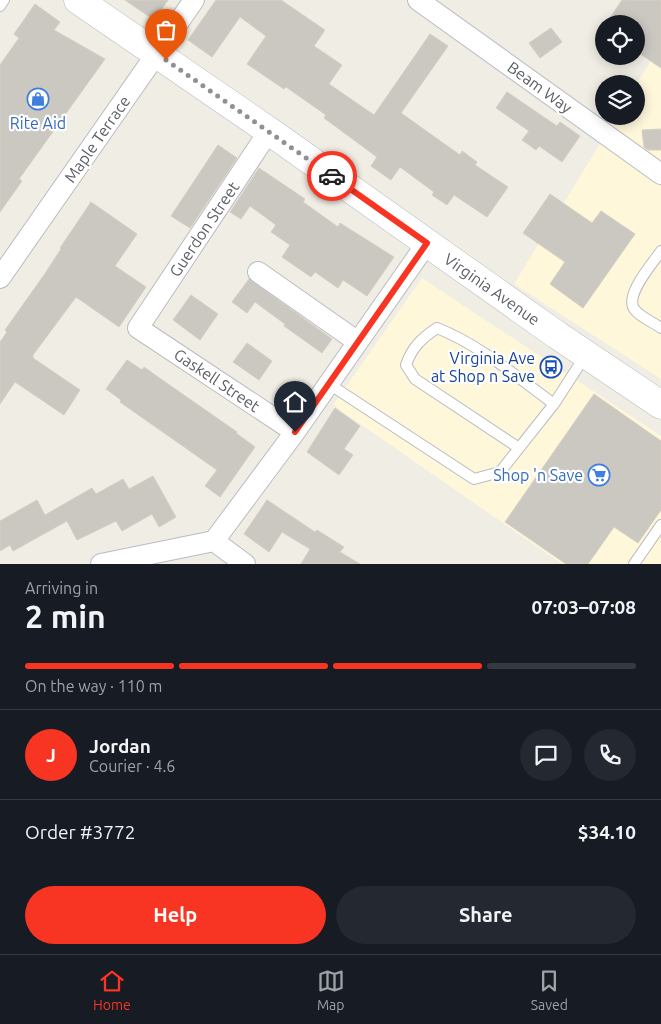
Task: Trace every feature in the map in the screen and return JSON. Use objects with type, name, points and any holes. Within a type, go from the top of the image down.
[{"type":"street","name":"Virginia Avenue","points":[[78,0],[269,131],[586,355],[661,405]]},
{"type":"street","name":"Maple Terrace","points":[[0,278],[194,0]]},
{"type":"street","name":"Beam Way","points":[[418,0],[661,174]]},
{"type":"street","name":"Guerdon Street","points":[[138,328],[269,131]]},
{"type":"street","points":[[101,564],[214,542],[295,432],[427,243]]},
{"type":"street","points":[[258,272],[358,342]]},
{"type":"street","name":"Gaskell Street","points":[[138,328],[295,432]]},
{"type":"street","points":[[214,542],[246,564]]},
{"type":"lane","points":[[0,6],[4,0]]},
{"type":"lane","points":[[661,252],[632,293],[632,302],[634,310],[661,328]]},
{"type":"lane","points":[[519,448],[415,379],[406,365],[411,351],[422,338],[436,328],[454,335],[487,355],[554,404]]},
{"type":"lane","points":[[329,384],[474,478],[500,472],[554,404],[586,355]]},
{"type":"lane","points":[[634,564],[661,525]]},
{"type":"shaded area","points":[[661,46],[661,379],[514,284],[611,125],[645,125],[645,75],[642,75]]},
{"type":"shaded area","points":[[422,278],[661,436],[661,564],[562,564],[333,405]]},
{"type":"building","points":[[125,0],[168,0],[154,20]]},
{"type":"building","points":[[216,0],[281,0],[325,30],[314,46],[342,65],[329,84],[374,115],[430,34],[448,46],[401,113],[460,155],[462,151],[477,162],[475,165],[508,187],[487,217],[454,195],[447,205],[432,195],[434,192],[400,167],[391,180],[371,166],[377,157],[324,118],[326,115],[286,87],[284,89],[247,64],[266,36],[240,17],[212,57],[188,40]]},
{"type":"building","points":[[622,0],[661,0],[661,68],[645,57],[645,15],[612,15]]},
{"type":"building","name":"Rite Aid","points":[[35,4],[60,22],[54,30],[105,59],[19,179],[22,181],[0,212],[0,65],[19,38],[14,34]]},
{"type":"building","points":[[551,28],[562,42],[540,58],[529,43]]},
{"type":"building","points":[[507,92],[557,126],[560,122],[580,136],[562,162],[539,146],[536,150],[522,140],[529,131],[496,108]]},
{"type":"building","points":[[661,129],[661,150],[648,150],[644,147],[642,130]]},
{"type":"building","points":[[218,145],[237,158],[190,228],[171,216]]},
{"type":"building","points":[[259,168],[305,199],[303,202],[338,227],[340,223],[394,257],[367,296],[343,280],[338,288],[315,272],[311,277],[282,257],[290,245],[271,232],[276,225],[250,206],[241,219],[230,212]]},
{"type":"building","points":[[550,194],[592,223],[601,211],[635,234],[583,308],[550,284],[565,262],[523,233]]},
{"type":"building","points":[[91,202],[137,234],[115,266],[146,287],[119,327],[76,297],[33,355],[33,358],[80,390],[64,415],[15,382],[0,404],[0,342],[7,332],[5,330],[44,275]]},
{"type":"building","points":[[249,279],[332,339],[322,353],[284,326],[285,324],[255,302],[247,313],[232,302]]},
{"type":"building","points":[[191,295],[218,314],[200,340],[173,320]]},
{"type":"building","points":[[247,343],[272,361],[259,380],[233,362]]},
{"type":"building","points":[[127,360],[142,370],[144,367],[237,432],[255,447],[220,497],[205,486],[217,470],[120,402],[121,400],[106,389]]},
{"type":"building","name":"Shop 'n Save","points":[[594,394],[661,441],[661,510],[638,543],[614,527],[588,564],[566,564],[505,522]]},
{"type":"building","points":[[335,408],[360,426],[344,449],[353,455],[339,475],[307,452]]},
{"type":"building","points":[[153,476],[176,517],[159,527],[152,514],[122,531],[116,521],[77,540],[67,521],[13,551],[10,545],[0,551],[0,521],[37,500],[45,515],[92,488],[96,494],[123,479],[129,489]]},
{"type":"building","points":[[267,500],[315,532],[317,530],[344,547],[340,552],[360,564],[301,564],[310,549],[282,532],[269,552],[244,534]]},
{"type":"way so far","points":[[166,60],[332,176]]},
{"type":"place","name":"Rite Aid","points":[[38,99]]},
{"type":"place","name":"Virginia Ave at Shop n Save","points":[[551,367]]},
{"type":"place","name":"Shop 'n Save","points":[[599,475]]},
{"type":"route","points":[[295,432],[427,243],[332,176]]}]
